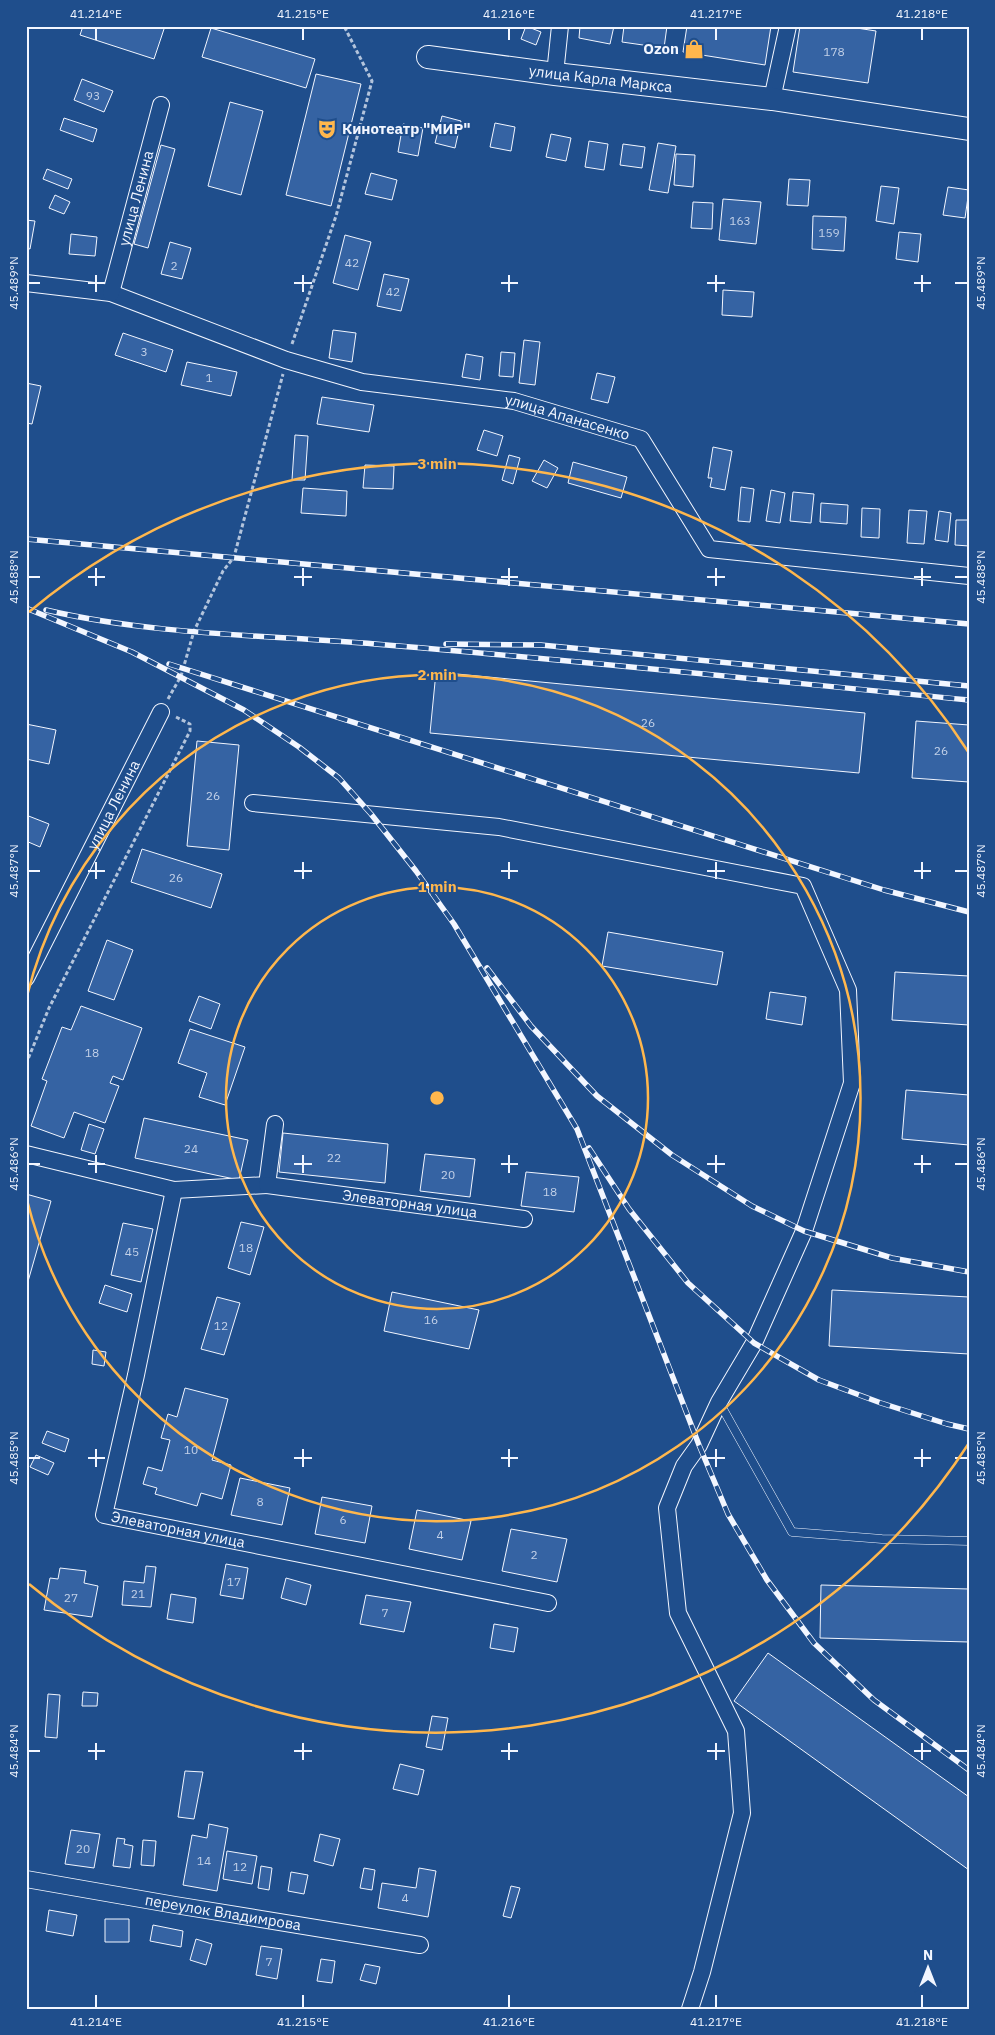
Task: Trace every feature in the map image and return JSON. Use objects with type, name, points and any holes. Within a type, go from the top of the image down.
[{"type":"street","points":[[555,74],[560,26]]},
{"type":"street","points":[[772,98],[788,26]]},
{"type":"street","name":"улица Карла Маркса","points":[[428,57],[555,74],[772,98],[969,129]]},
{"type":"street","name":"улица Ленина","points":[[111,293],[161,105]]},
{"type":"street","name":"улица Апанасенко","points":[[26,283],[111,293],[286,360],[362,382],[514,401],[641,439],[709,549],[969,576]]},
{"type":"street","name":"улица Ленина","points":[[26,978],[160,712]]},
{"type":"street","points":[[253,803],[498,827],[803,886],[848,990],[852,1083],[804,1231],[754,1343],[719,1402],[699,1445],[684,1466],[667,1508],[678,1613],[736,1731],[742,1813],[702,1972],[690,2009]]},
{"type":"street","points":[[267,1185],[275,1124]]},
{"type":"street","name":"Элеваторная улица","points":[[26,1154],[174,1190],[267,1185],[524,1219]]},
{"type":"street","name":"Элеваторная улица","points":[[174,1190],[136,1375],[104,1515],[548,1603]]},
{"type":"street","name":"переулок Владимрова","points":[[26,1878],[175,1906],[420,1945]]},
{"type":"lane","points":[[719,1402],[792,1532],[882,1539],[969,1541]]},
{"type":"path","points":[[26,1064],[49,1008],[163,788],[190,731],[190,724],[185,720],[160,712]]},
{"type":"building","points":[[83,26],[165,26],[154,59],[80,35]]},
{"type":"building","points":[[526,26],[541,32],[536,45],[521,39]]},
{"type":"building","points":[[580,26],[614,26],[610,44],[579,38]]},
{"type":"building","points":[[624,26],[667,26],[664,48],[622,42]]},
{"type":"building","points":[[687,26],[771,26],[765,65],[683,52]]},
{"type":"building","points":[[800,26],[844,26],[876,31],[868,83],[793,72]]},
{"type":"building","points":[[211,28],[315,59],[306,88],[202,57]]},
{"type":"building","name":"Кинотеатр \"МИР\"","points":[[316,74],[361,84],[331,206],[286,195]]},
{"type":"building","points":[[82,79],[113,91],[104,112],[74,100]]},
{"type":"building","points":[[230,102],[263,111],[241,195],[208,186]]},
{"type":"building","points":[[442,116],[461,121],[455,148],[435,143]]},
{"type":"building","points":[[64,118],[97,129],[93,142],[60,130]]},
{"type":"building","points":[[495,123],[515,127],[511,151],[490,147]]},
{"type":"building","points":[[403,124],[423,128],[418,156],[398,152]]},
{"type":"building","points":[[551,134],[571,138],[566,161],[546,157]]},
{"type":"building","points":[[589,141],[608,144],[604,170],[585,167]]},
{"type":"building","points":[[658,143],[676,146],[668,193],[649,190]]},
{"type":"building","points":[[623,144],[645,147],[642,168],[620,165]]},
{"type":"building","points":[[161,145],[175,149],[148,248],[134,244]]},
{"type":"building","points":[[676,154],[695,155],[693,187],[674,185]]},
{"type":"building","points":[[47,169],[72,179],[68,189],[43,179]]},
{"type":"building","points":[[371,173],[397,180],[392,200],[365,194]]},
{"type":"building","points":[[789,179],[810,180],[808,206],[787,205]]},
{"type":"building","points":[[881,186],[899,188],[894,224],[876,221]]},
{"type":"building","points":[[948,187],[969,190],[965,218],[943,215]]},
{"type":"building","points":[[55,195],[70,202],[64,214],[49,208]]},
{"type":"building","points":[[723,199],[761,202],[756,244],[719,240]]},
{"type":"building","points":[[693,202],[713,203],[712,229],[691,228]]},
{"type":"building","points":[[813,216],[846,217],[844,251],[812,249]]},
{"type":"building","points":[[26,220],[35,221],[30,249],[26,248]]},
{"type":"building","points":[[899,232],[921,234],[918,262],[896,259]]},
{"type":"building","points":[[71,234],[97,237],[95,256],[69,254]]},
{"type":"building","points":[[345,235],[371,242],[358,290],[333,283]]},
{"type":"building","points":[[170,242],[191,248],[182,279],[161,274]]},
{"type":"building","points":[[384,274],[409,279],[401,311],[377,306]]},
{"type":"building","points":[[723,290],[754,292],[752,317],[722,315]]},
{"type":"building","points":[[333,330],[356,333],[352,362],[329,358]]},
{"type":"building","points":[[123,333],[173,350],[166,372],[115,355]]},
{"type":"building","points":[[524,340],[540,342],[535,385],[519,383]]},
{"type":"building","points":[[501,352],[515,353],[513,377],[499,376]]},
{"type":"building","points":[[466,354],[483,357],[480,380],[462,377]]},
{"type":"building","points":[[187,362],[237,372],[231,396],[181,385]]},
{"type":"building","points":[[597,373],[615,377],[608,403],[591,399]]},
{"type":"building","points":[[26,383],[41,386],[32,424],[26,423]]},
{"type":"building","points":[[322,397],[374,405],[369,432],[317,424]]},
{"type":"building","points":[[484,430],[503,436],[497,456],[477,450]]},
{"type":"building","points":[[295,435],[308,436],[305,480],[292,480]]},
{"type":"building","points":[[713,447],[732,451],[725,490],[710,487],[712,478],[708,478]]},
{"type":"building","points":[[509,455],[520,458],[513,484],[502,480]]},
{"type":"building","points":[[544,460],[558,468],[547,488],[532,481]]},
{"type":"building","points":[[573,462],[627,477],[621,498],[568,483]]},
{"type":"building","points":[[365,465],[394,466],[393,489],[363,488]]},
{"type":"building","points":[[741,487],[754,489],[750,522],[738,521]]},
{"type":"building","points":[[303,488],[347,491],[346,516],[301,513]]},
{"type":"building","points":[[771,490],[785,493],[780,523],[766,521]]},
{"type":"building","points":[[793,492],[814,494],[811,523],[790,521]]},
{"type":"building","points":[[821,503],[848,505],[847,524],[820,522]]},
{"type":"building","points":[[862,508],[880,509],[879,538],[861,537]]},
{"type":"building","points":[[909,510],[927,511],[924,544],[907,543]]},
{"type":"building","points":[[939,511],[951,513],[948,542],[935,540]]},
{"type":"building","points":[[956,520],[969,520],[969,546],[955,545]]},
{"type":"building","points":[[436,672],[865,713],[859,773],[430,733]]},
{"type":"building","points":[[916,721],[969,725],[969,782],[912,778]]},
{"type":"building","points":[[26,724],[56,730],[49,764],[26,759]]},
{"type":"building","points":[[197,741],[239,745],[229,850],[187,846]]},
{"type":"building","points":[[26,815],[49,824],[40,847],[26,841]]},
{"type":"building","points":[[142,849],[222,874],[211,908],[131,882]]},
{"type":"building","points":[[608,932],[723,952],[717,985],[602,966]]},
{"type":"building","points":[[107,940],[133,950],[114,1000],[88,991]]},
{"type":"building","points":[[895,972],[969,976],[969,1025],[892,1020]]},
{"type":"building","points":[[770,992],[806,997],[802,1025],[766,1019]]},
{"type":"building","points":[[199,996],[220,1004],[211,1029],[189,1021]]},
{"type":"building","points":[[81,1006],[142,1028],[123,1080],[113,1076],[110,1083],[119,1086],[105,1123],[74,1112],[64,1138],[31,1126],[47,1081],[42,1079],[62,1027],[71,1030]]},
{"type":"building","points":[[190,1029],[245,1047],[225,1105],[199,1097],[207,1073],[178,1063]]},
{"type":"building","points":[[906,1090],[969,1095],[969,1145],[902,1139]]},
{"type":"building","points":[[144,1118],[248,1140],[239,1180],[135,1158]]},
{"type":"building","points":[[89,1124],[104,1129],[95,1154],[81,1150]]},
{"type":"building","points":[[283,1133],[388,1144],[385,1183],[279,1172]]},
{"type":"building","points":[[425,1154],[475,1159],[470,1197],[420,1191]]},
{"type":"building","points":[[526,1172],[579,1177],[574,1212],[521,1206]]},
{"type":"building","points":[[26,1194],[51,1201],[27,1285],[26,1285]]},
{"type":"building","points":[[241,1222],[264,1227],[250,1275],[228,1268]]},
{"type":"building","points":[[123,1223],[153,1229],[141,1282],[111,1275]]},
{"type":"building","points":[[105,1285],[132,1294],[127,1312],[99,1303]]},
{"type":"building","points":[[832,1290],[969,1297],[969,1354],[829,1346]]},
{"type":"building","points":[[392,1292],[479,1310],[469,1349],[384,1331]]},
{"type":"building","points":[[217,1297],[240,1303],[224,1355],[201,1349]]},
{"type":"building","points":[[93,1350],[106,1352],[104,1366],[92,1364]]},
{"type":"building","points":[[185,1388],[228,1399],[212,1460],[231,1465],[222,1499],[201,1493],[197,1506],[155,1494],[157,1488],[143,1484],[148,1467],[162,1471],[170,1440],[161,1438],[168,1414],[177,1417]]},
{"type":"building","points":[[47,1431],[69,1439],[65,1452],[42,1443]]},
{"type":"building","points":[[36,1455],[54,1463],[48,1475],[30,1467]]},
{"type":"building","points":[[240,1478],[290,1488],[282,1525],[231,1515]]},
{"type":"building","points":[[322,1497],[372,1506],[365,1543],[315,1534]]},
{"type":"building","points":[[417,1510],[471,1521],[462,1560],[409,1549]]},
{"type":"building","points":[[511,1529],[567,1539],[557,1582],[502,1571]]},
{"type":"building","points":[[226,1564],[248,1568],[243,1599],[220,1595]]},
{"type":"building","points":[[146,1566],[156,1567],[151,1607],[122,1605],[124,1581],[144,1583]]},
{"type":"building","points":[[60,1568],[86,1571],[84,1583],[98,1586],[92,1617],[44,1610],[50,1578],[58,1579]]},
{"type":"building","points":[[286,1578],[311,1585],[306,1605],[281,1598]]},
{"type":"building","points":[[821,1585],[969,1589],[969,1642],[820,1638]]},
{"type":"building","points":[[171,1594],[196,1598],[193,1623],[167,1619]]},
{"type":"building","points":[[366,1595],[411,1602],[404,1632],[360,1624]]},
{"type":"building","points":[[494,1624],[518,1628],[514,1652],[490,1648]]},
{"type":"building","points":[[768,1653],[969,1797],[969,1870],[734,1701]]},
{"type":"building","points":[[83,1692],[98,1693],[97,1706],[82,1706]]},
{"type":"building","points":[[48,1694],[60,1695],[57,1738],[45,1737]]},
{"type":"building","points":[[432,1716],[448,1718],[442,1750],[426,1747]]},
{"type":"building","points":[[400,1764],[424,1770],[418,1795],[393,1789]]},
{"type":"building","points":[[185,1771],[203,1772],[194,1819],[178,1817]]},
{"type":"building","points":[[209,1824],[228,1828],[217,1891],[183,1885],[192,1835],[207,1838]]},
{"type":"building","points":[[71,1830],[100,1834],[94,1868],[65,1864]]},
{"type":"building","points":[[320,1834],[340,1839],[333,1866],[314,1861]]},
{"type":"building","points":[[117,1838],[125,1839],[124,1844],[133,1846],[130,1868],[113,1866]]},
{"type":"building","points":[[143,1840],[156,1841],[154,1866],[141,1865]]},
{"type":"building","points":[[227,1851],[257,1856],[252,1884],[223,1879]]},
{"type":"building","points":[[261,1866],[272,1868],[269,1890],[258,1888]]},
{"type":"building","points":[[364,1868],[375,1870],[372,1890],[360,1888]]},
{"type":"building","points":[[419,1868],[436,1871],[428,1917],[378,1908],[382,1883],[416,1888]]},
{"type":"building","points":[[291,1872],[308,1875],[304,1894],[288,1891]]},
{"type":"building","points":[[511,1886],[520,1888],[511,1918],[503,1916]]},
{"type":"building","points":[[49,1910],[77,1915],[73,1936],[46,1931]]},
{"type":"building","points":[[105,1919],[129,1919],[129,1942],[105,1942]]},
{"type":"building","points":[[153,1925],[183,1931],[181,1947],[150,1941]]},
{"type":"building","points":[[196,1939],[212,1944],[206,1965],[190,1960]]},
{"type":"building","points":[[261,1946],[282,1949],[277,1979],[256,1975]]},
{"type":"building","points":[[321,1959],[335,1961],[332,1983],[317,1981]]},
{"type":"building","points":[[365,1964],[380,1967],[376,1984],[360,1980]]},
{"type":"railway","points":[[26,539],[969,624]]},
{"type":"railway","points":[[26,608],[132,652],[244,710],[299,747],[339,778],[371,814],[416,871],[454,924],[577,1129],[699,1445],[728,1514],[767,1580],[814,1643],[874,1700],[969,1770]]},
{"type":"railway","points":[[46,610],[127,625],[209,633],[449,650],[969,700]]},
{"type":"railway","points":[[446,644],[541,645],[969,686]]},
{"type":"railway","points":[[169,664],[884,890],[969,912]]},
{"type":"railway","points":[[487,968],[531,1026],[597,1096],[672,1155],[752,1206],[804,1231],[892,1258],[969,1272]]},
{"type":"railway","points":[[589,1148],[629,1209],[688,1283],[754,1343],[819,1380],[881,1403],[969,1429]]},
{"type":"place","name":"Ozon","points":[[694,49]]},
{"type":"place","name":"Кинотеатр \"МИР\"","points":[[327,129]]}]
